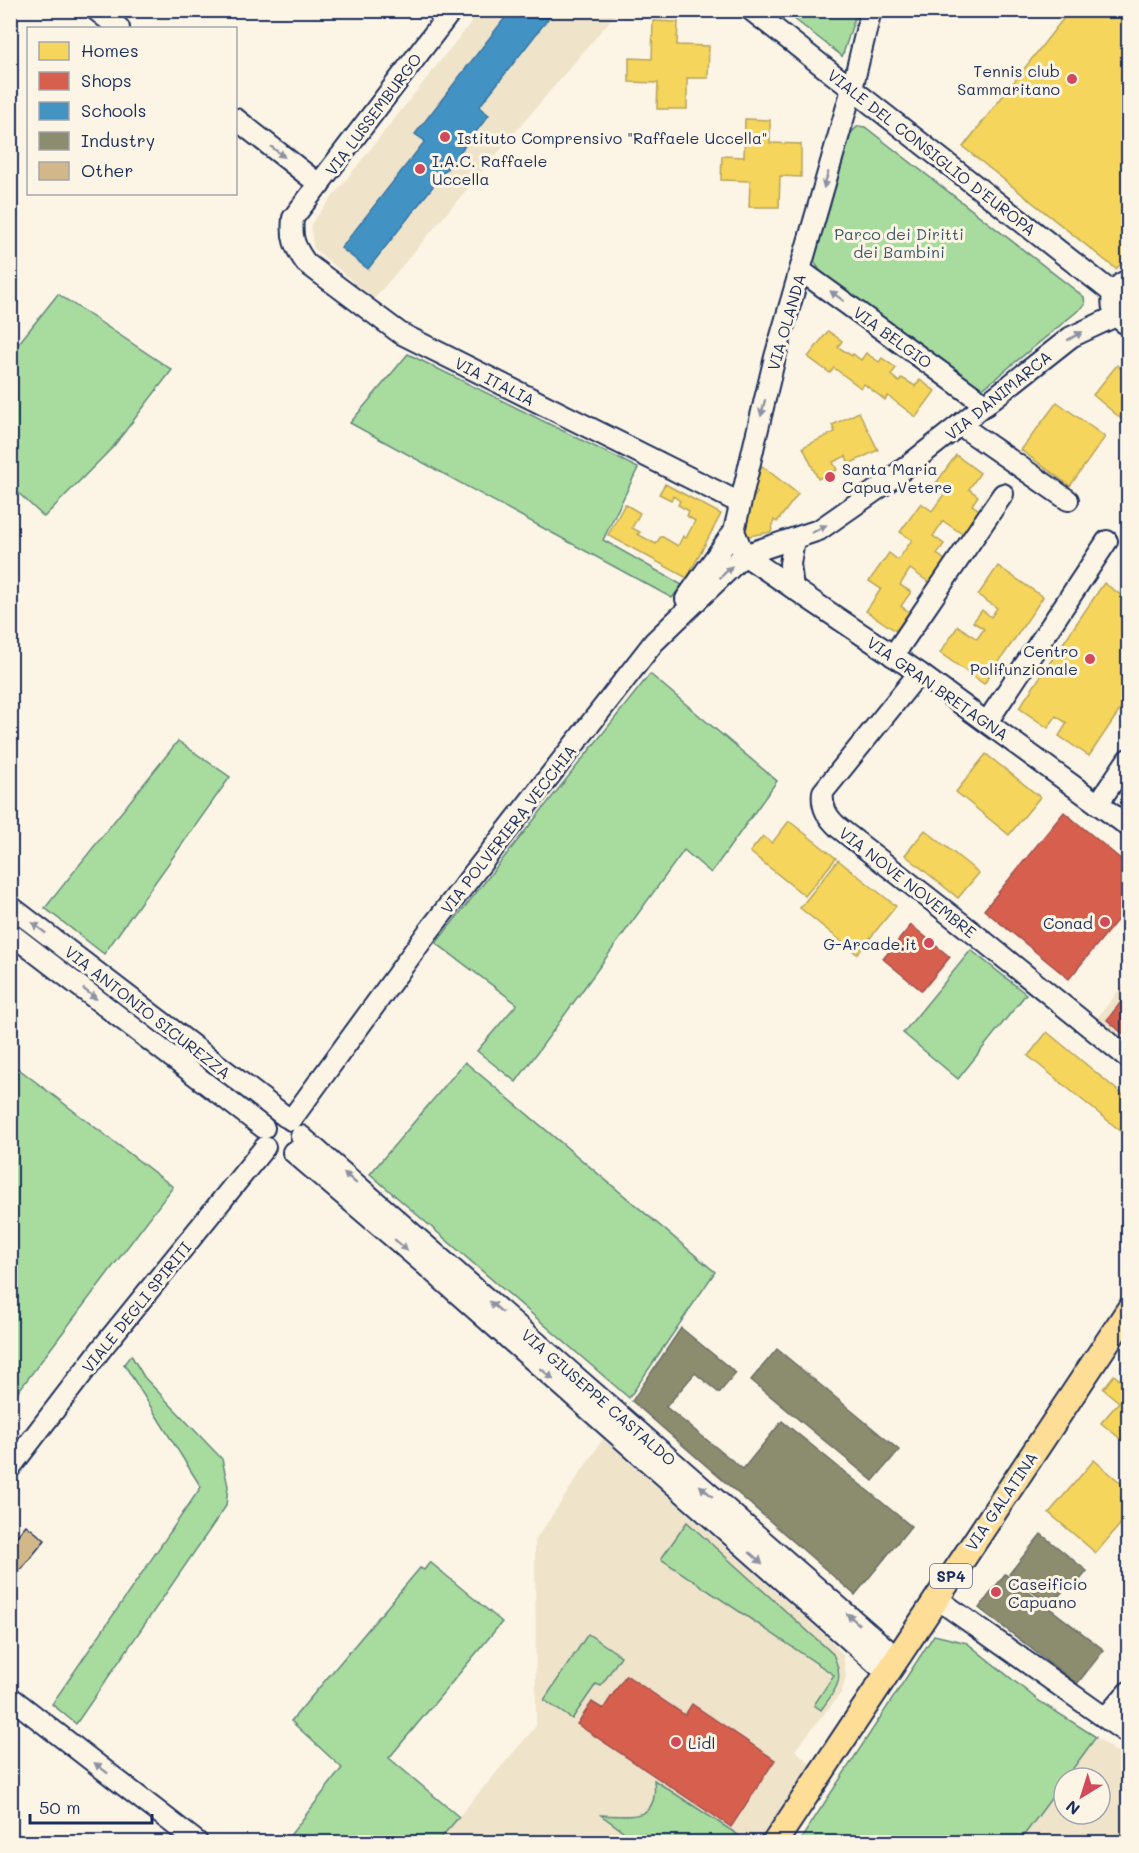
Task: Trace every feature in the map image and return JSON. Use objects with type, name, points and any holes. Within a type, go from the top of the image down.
[{"type":"main road","name":"VIA GALATINA","points":[[775,1842],[936,1598],[1127,1318]]},
{"type":"street","points":[[96,10],[118,27]]},
{"type":"street","name":"VIALE DEL CONSIGLIO D'EUROPA","points":[[751,10],[1113,294]]},
{"type":"street","name":"VIA OLANDA","points":[[735,531],[775,357],[852,89],[871,10]]},
{"type":"street","name":"VIA LUSSEMBURGO","points":[[293,218],[443,14]]},
{"type":"street","points":[[842,123],[864,113],[885,116]]},
{"type":"street","points":[[237,120],[320,184]]},
{"type":"street","name":"VIA ITALIA","points":[[293,218],[292,234],[296,250],[306,263],[400,333],[740,503]]},
{"type":"street","name":"VIA BELGIO","points":[[800,270],[986,405]]},
{"type":"street","points":[[1122,320],[1112,301],[1113,294],[1117,287],[1128,280]]},
{"type":"street","name":"VIA DANIMARCA","points":[[744,555],[819,530],[882,486],[1071,337],[1122,320]]},
{"type":"street","points":[[960,425],[1068,500]]},
{"type":"street","points":[[893,656],[1004,494]]},
{"type":"street","points":[[735,531],[744,555]]},
{"type":"street","points":[[654,642],[735,531]]},
{"type":"street","points":[[793,588],[790,564],[794,539]]},
{"type":"street","points":[[987,722],[1107,542]]},
{"type":"street","name":"VIA GRAN BRETAGNA","points":[[744,555],[919,673],[1128,826]]},
{"type":"street","name":"VIA POLVERIERA VECCHIA","points":[[293,1131],[428,932],[654,642],[744,555]]},
{"type":"street","name":"VIA NOVE NOVEMBRE","points":[[919,673],[823,792],[822,801],[826,813],[839,828],[1128,1058]]},
{"type":"street","points":[[1098,804],[1128,759]]},
{"type":"street","name":"VIA ANTONIO SICUREZZA","points":[[10,906],[293,1131]]},
{"type":"street","name":"VIA ANTONIO SICUREZZA","points":[[10,933],[264,1137]]},
{"type":"street","points":[[273,1119],[293,1131],[281,1156],[269,1152],[264,1137],[273,1119]]},
{"type":"street","name":"VIA GIUSEPPE CASTALDO","points":[[293,1131],[424,1264],[892,1666]]},
{"type":"street","name":"VIALE DEGLI SPIRITI","points":[[10,1468],[264,1137]]},
{"type":"street","points":[[936,1598],[1128,1734]]},
{"type":"street","points":[[1106,1717],[1128,1692]]},
{"type":"street","points":[[10,1697],[197,1842]]},
{"type":"shaded area","name":"I.A.C. Raffaele Uccella","points":[[480,11],[618,11],[374,299],[313,248],[311,224]]},
{"type":"shaded area","points":[[1128,979],[1128,1058],[1090,1027]]},
{"type":"shaded area","points":[[1128,1284],[1128,1349],[1100,1327]]},
{"type":"shaded area","points":[[603,1439],[831,1641],[843,1655],[846,1677],[841,1693],[795,1750],[812,1765],[758,1842],[437,1842],[536,1726],[535,1541]]},
{"type":"shaded area","points":[[1096,1737],[1128,1761],[1128,1842],[1019,1842],[1052,1797],[1052,1826],[1112,1826],[1112,1766],[1075,1766]]},
{"type":"green space","points":[[784,11],[857,11],[842,57],[842,56]]},
{"type":"green space","name":"Parco dei Diritti dei Bambini","points":[[858,126],[865,127],[1084,297],[1085,305],[980,391],[820,271],[814,261],[851,133]]},
{"type":"green space","points":[[58,294],[172,370],[113,447],[44,517],[11,486],[11,353]]},
{"type":"green space","points":[[408,354],[638,468],[603,540],[682,585],[672,598],[350,423]]},
{"type":"green space","points":[[650,674],[777,781],[711,873],[684,850],[516,1082],[477,1051],[517,1004],[436,943]]},
{"type":"green space","points":[[178,741],[230,777],[104,954],[45,908]]},
{"type":"green space","points":[[971,950],[1026,994],[958,1079],[903,1033]]},
{"type":"green space","points":[[465,1062],[715,1272],[629,1398],[370,1174]]},
{"type":"green space","points":[[11,1063],[173,1187],[10,1401]]},
{"type":"green space","points":[[131,1355],[144,1377],[222,1459],[228,1486],[226,1506],[76,1724],[52,1704],[201,1487],[124,1364]]},
{"type":"green space","points":[[687,1522],[833,1654],[837,1663],[838,1684],[821,1710],[814,1705],[834,1675],[661,1559]]},
{"type":"green space","points":[[430,1562],[502,1622],[389,1758],[459,1817],[437,1842],[285,1842],[342,1768],[291,1721],[420,1568],[424,1570]]},
{"type":"green space","points":[[588,1634],[621,1656],[601,1686],[596,1684],[572,1719],[544,1700]]},
{"type":"green space","points":[[934,1635],[967,1643],[1039,1701],[1096,1737],[1075,1766],[1052,1766],[1052,1797],[1019,1842],[799,1842]]},
{"type":"green space","points":[[654,1780],[749,1842],[638,1842],[601,1815],[633,1815],[648,1810],[654,1794]]},
{"type":"building: Homes","name":"Tennis club Sammaritano","points":[[1070,10],[1128,10],[1128,256],[1116,269],[963,147]]},
{"type":"building: Homes","points":[[653,21],[678,22],[677,45],[709,46],[708,78],[687,78],[687,109],[657,109],[658,83],[629,82],[629,58],[652,59]]},
{"type":"building: Homes","points":[[745,119],[770,120],[770,143],[801,144],[801,177],[780,176],[779,207],[749,207],[750,181],[721,180],[722,156],[744,157]]},
{"type":"building: Homes","points":[[828,331],[842,341],[838,347],[852,356],[853,354],[861,360],[866,353],[879,362],[882,358],[896,368],[891,375],[899,382],[902,378],[915,386],[920,380],[935,391],[916,417],[888,396],[885,400],[864,384],[861,388],[834,368],[830,373],[808,357]]},
{"type":"building: Homes","points":[[1117,365],[1128,375],[1128,418],[1125,422],[1093,395]]},
{"type":"building: Homes","points":[[1057,402],[1105,437],[1070,486],[1021,450]]},
{"type":"building: Homes","points":[[859,412],[878,450],[849,464],[846,456],[833,462],[837,470],[818,479],[803,447],[835,432],[832,425]]},
{"type":"building: Homes","points":[[956,455],[980,473],[969,489],[978,496],[972,505],[981,511],[964,535],[943,521],[933,536],[944,544],[937,554],[946,561],[930,583],[910,569],[900,585],[911,592],[901,606],[909,612],[896,631],[866,611],[881,589],[869,581],[889,553],[898,560],[912,540],[900,532],[921,503],[932,511],[945,493],[934,486]]},
{"type":"building: Homes","points":[[762,466],[798,494],[777,522],[774,520],[771,532],[743,537],[747,500],[751,501],[757,493],[753,490]]},
{"type":"building: Homes","points":[[665,484],[721,514],[687,578],[608,535],[625,504],[640,513],[632,528],[640,532],[637,534],[656,544],[661,536],[678,546],[683,536],[686,538],[695,521],[687,516],[689,511],[678,505],[680,501],[673,496],[671,500],[659,494]]},
{"type":"building: Homes","points":[[998,566],[1043,597],[984,684],[940,653],[958,626],[977,639],[984,629],[973,622],[982,610],[991,617],[997,608],[978,595]]},
{"type":"building: Homes","name":"Centro Polifunzionale","points":[[1104,583],[1128,600],[1128,612],[1125,617],[1128,619],[1128,698],[1089,756],[1059,736],[1067,723],[1056,716],[1048,728],[1019,708]]},
{"type":"building: Homes","points":[[986,754],[1040,797],[1009,835],[956,792]]},
{"type":"building: Homes","points":[[789,821],[836,858],[805,896],[750,852],[763,836],[772,843]]},
{"type":"building: Homes","points":[[925,830],[979,873],[958,898],[905,855]]},
{"type":"building: Homes","points":[[838,860],[896,906],[857,954],[800,908]]},
{"type":"building: Homes","points":[[1047,1032],[1128,1099],[1128,1137],[1028,1056]]},
{"type":"building: Homes","points":[[1114,1375],[1128,1386],[1128,1445],[1101,1423],[1119,1402],[1103,1389]]},
{"type":"building: Homes","points":[[1094,1460],[1128,1489],[1128,1515],[1096,1553],[1049,1513]]},
{"type":"building: Shops","points":[[1064,812],[1128,865],[1128,907],[1069,979],[984,910]]},
{"type":"building: Shops","points":[[911,925],[950,957],[922,991],[883,959]]},
{"type":"building: Shops","points":[[1128,993],[1128,1038],[1107,1020]]},
{"type":"building: Shops","name":"Lidl","points":[[626,1675],[685,1715],[692,1704],[775,1760],[731,1827],[577,1724],[592,1702],[603,1709]]},
{"type":"building: Schools","name":"Istituto Comprensivo \"Raffaele Uccella\"","points":[[511,10],[555,10],[479,107],[489,115],[368,269],[341,248],[425,141],[415,134]]},
{"type":"building: Industry","points":[[681,1328],[736,1373],[719,1393],[695,1373],[666,1407],[743,1469],[782,1421],[911,1526],[855,1595],[632,1401]]},
{"type":"building: Industry","points":[[777,1349],[899,1450],[873,1481],[751,1380]]},
{"type":"building: Industry","points":[[1041,1534],[1087,1571],[1075,1586],[1070,1582],[1051,1606],[1009,1574]]},
{"type":"building: Industry","points":[[1005,1574],[1104,1650],[1077,1684],[979,1608]]},
{"type":"building: Other","points":[[26,1525],[45,1540],[10,1583],[10,1544]]},
{"type":"place","name":"Tennis club Sammaritano","points":[[1072,79]]},
{"type":"place","name":"Istituto Comprensivo \"Raffaele Uccella\"","points":[[445,137]]},
{"type":"place","name":"I.A.C. Raffaele Uccella","points":[[420,169]]},
{"type":"place","name":"Santa Maria Capua Vetere","points":[[830,477]]},
{"type":"place","name":"Centro Polifunzionale","points":[[1090,659]]},
{"type":"place","name":"Conad","points":[[1105,922]]},
{"type":"place","name":"G-Arcade.it","points":[[929,943]]},
{"type":"place","name":"Caseificio Capuano","points":[[996,1592]]},
{"type":"place","name":"Lidl","points":[[676,1742]]}]
